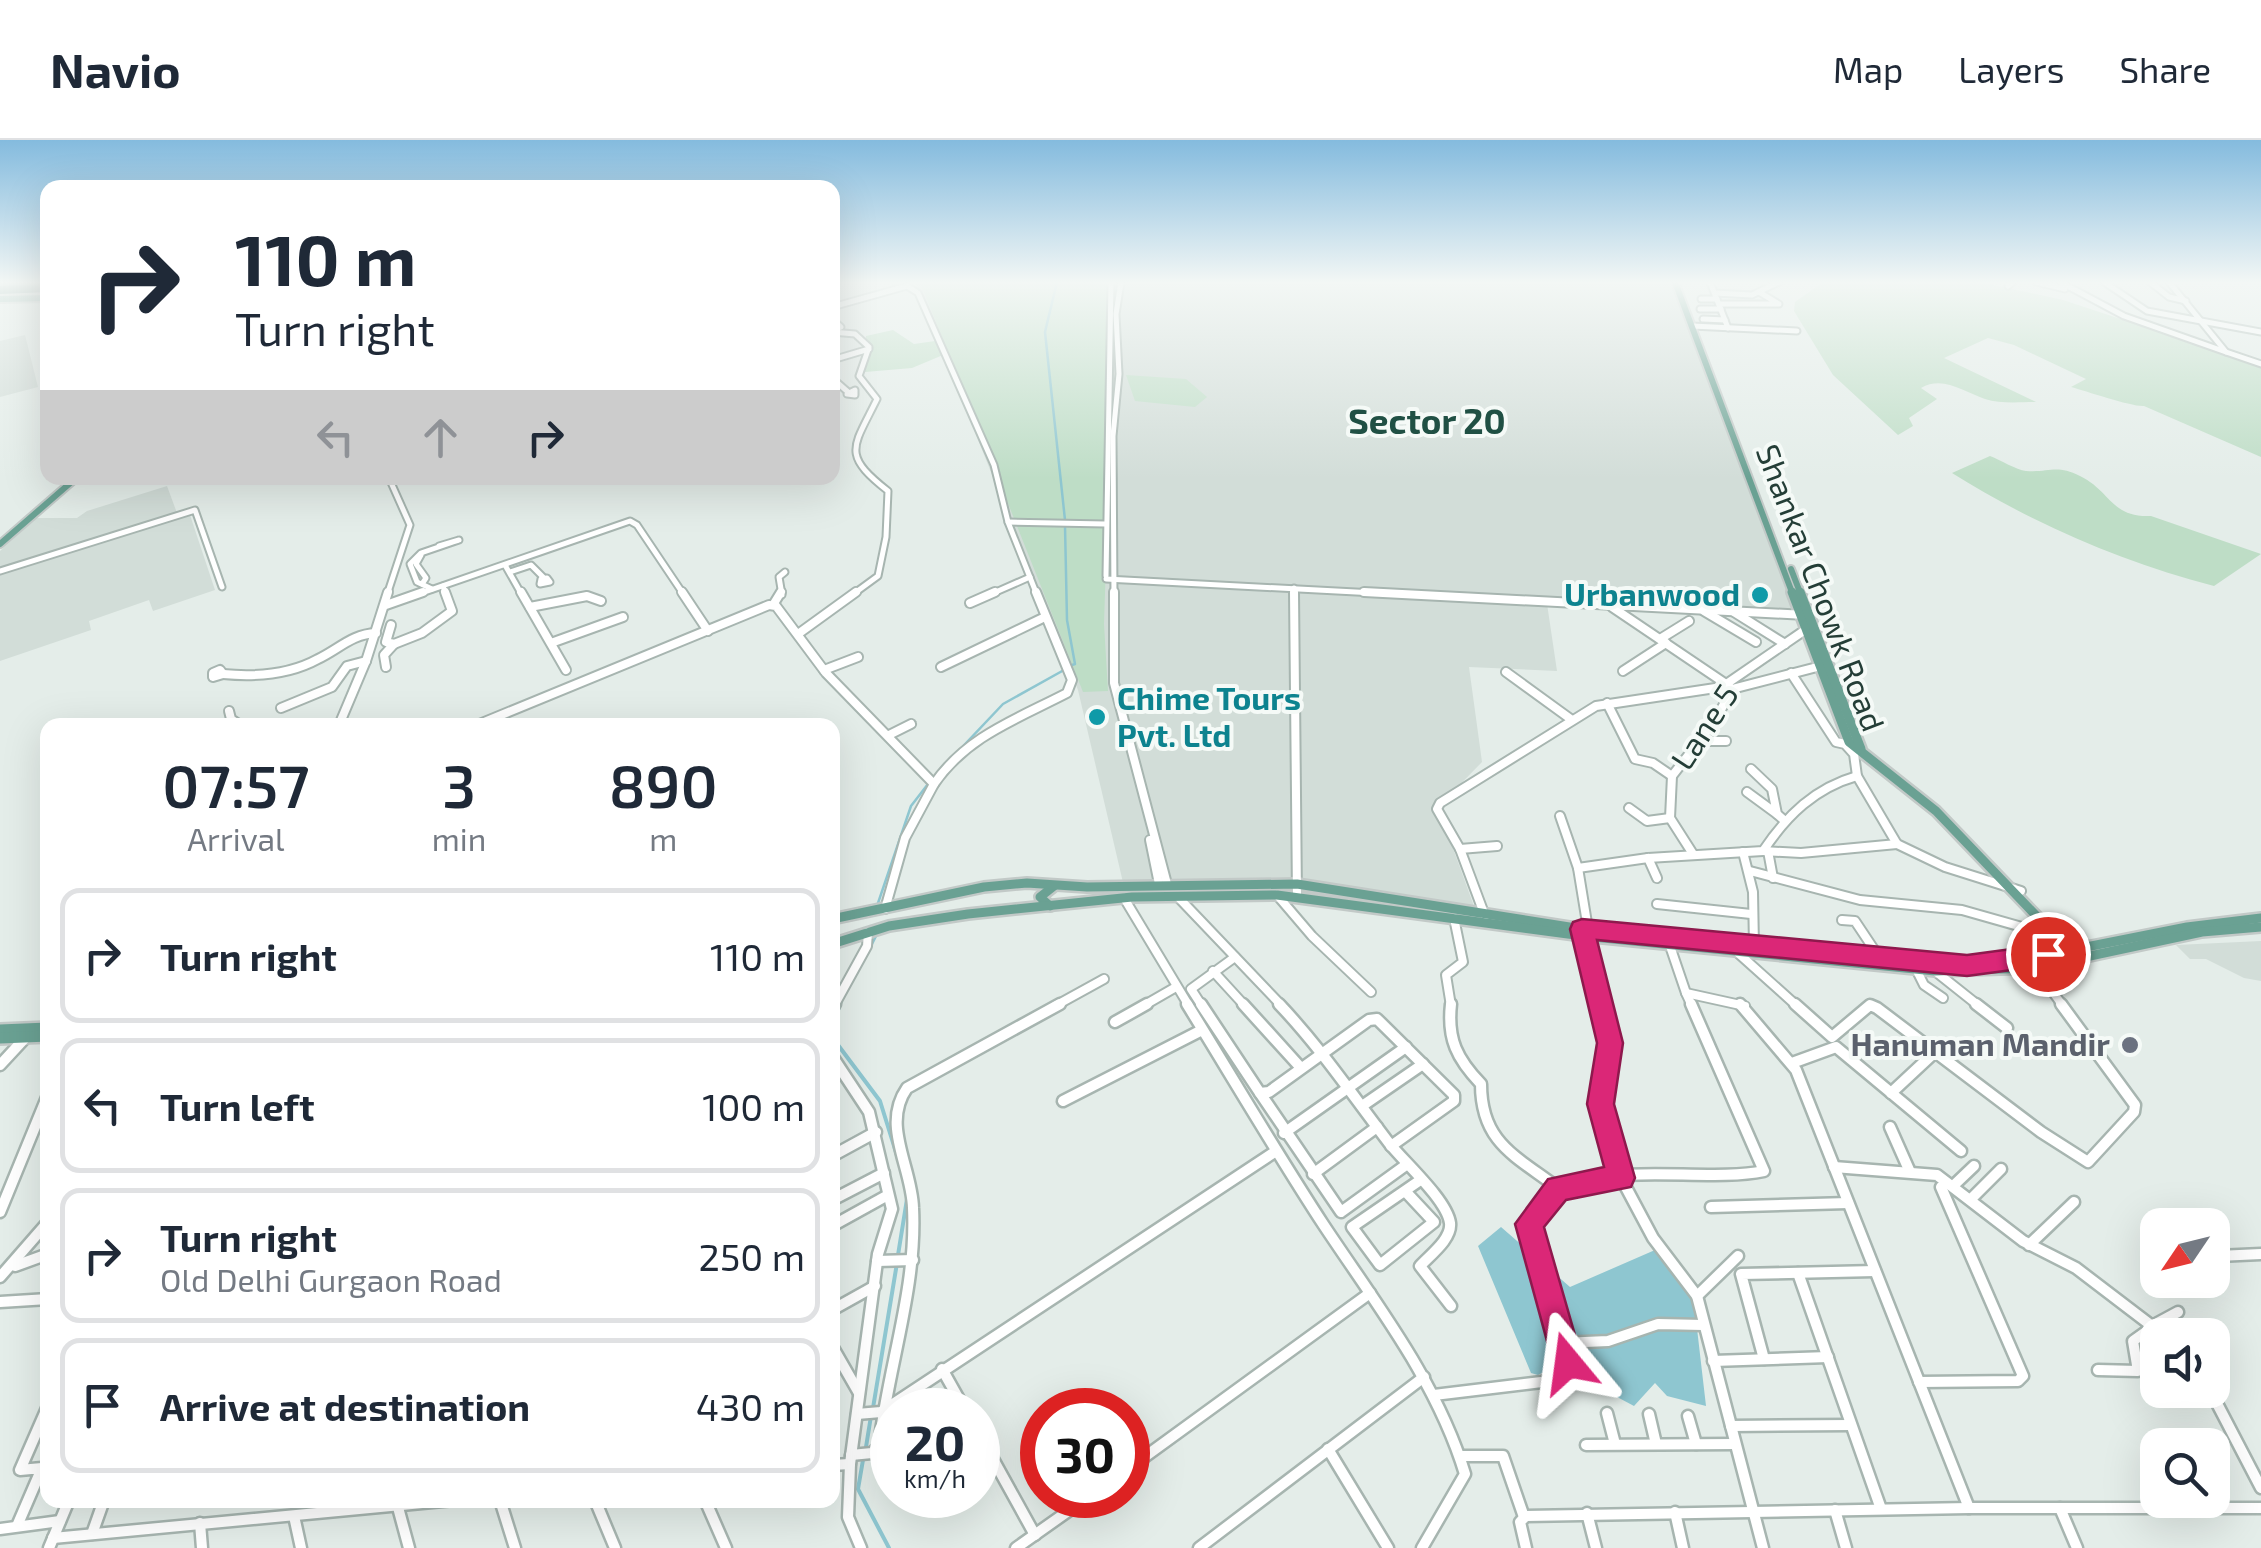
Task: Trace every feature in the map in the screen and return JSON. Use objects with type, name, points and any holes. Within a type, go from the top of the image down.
[{"type":"main road","name":"Shankar Chowk Road","points":[[1701,348],[1858,746],[1942,809],[2076,954]]},
{"type":"main road","points":[[2,540],[68,485]]},
{"type":"main road","name":"Shankar Chowk Road","points":[[1805,615],[1820,666],[1854,750],[1936,811],[2018,891]]},
{"type":"main road","points":[[1050,906],[1040,897],[1061,884]]},
{"type":"main road","points":[[840,917],[984,887],[1163,884],[1297,890],[1670,946],[1754,951]]},
{"type":"main road","points":[[840,941],[873,931],[1050,906],[1124,898],[1276,894],[1297,890],[1454,918],[1485,918]]},
{"type":"main road","points":[[1880,962],[1934,971],[2031,964],[2261,918]]},
{"type":"main road","points":[[2219,926],[2261,928]]},
{"type":"main road","points":[[1584,932],[1880,962],[2031,964]]},
{"type":"main road","points":[[0,1030],[40,1028]]},
{"type":"main road","points":[[0,1038],[40,1036]]},
{"type":"street","points":[[879,910],[905,838],[954,756],[980,735],[1070,688],[1072,680],[1008,522],[994,465],[941,348]]},
{"type":"street","points":[[1109,348],[1105,524],[1115,690],[1163,884]]},
{"type":"street","points":[[1109,579],[1118,348]]},
{"type":"street","points":[[2214,348],[2261,364]]},
{"type":"street","points":[[2223,348],[2226,352]]},
{"type":"street","points":[[840,358],[869,349]]},
{"type":"street","points":[[798,634],[875,578],[881,569],[889,494],[856,462],[858,440],[877,399],[859,376],[869,349]]},
{"type":"street","points":[[840,385],[848,392]]},
{"type":"street","points":[[341,718],[366,662],[410,525],[391,485]]},
{"type":"street","points":[[0,571],[194,510],[222,588]]},
{"type":"street","points":[[386,605],[508,568],[634,522],[708,631]]},
{"type":"street","points":[[1008,522],[1105,524]]},
{"type":"street","points":[[432,590],[422,584],[426,578],[416,564],[424,551],[439,546]]},
{"type":"street","points":[[508,568],[533,565],[544,578]]},
{"type":"street","points":[[508,568],[566,670]]},
{"type":"street","points":[[494,718],[773,605],[782,596],[779,577],[785,572]]},
{"type":"street","points":[[970,603],[1030,577]]},
{"type":"street","points":[[1109,579],[1805,615]]},
{"type":"street","points":[[386,667],[384,655],[394,644],[425,632],[450,614],[444,586]]},
{"type":"street","points":[[1294,588],[1297,890]]},
{"type":"street","points":[[530,607],[584,596],[601,601]]},
{"type":"street","points":[[1608,604],[1730,687]]},
{"type":"street","points":[[773,605],[824,670],[934,784]]},
{"type":"street","points":[[606,610],[612,621]]},
{"type":"street","points":[[1700,610],[1756,642]]},
{"type":"street","points":[[1732,611],[1785,644]]},
{"type":"street","points":[[551,642],[624,617]]},
{"type":"street","points":[[941,667],[1046,617]]},
{"type":"street","points":[[1623,671],[1689,621]]},
{"type":"street","points":[[392,624],[386,642],[394,644]]},
{"type":"street","name":"Lane 5","points":[[1693,854],[1670,818],[1672,776],[1700,741],[1730,687],[1808,628]]},
{"type":"street","points":[[223,674],[253,676],[285,671],[325,656],[356,633],[376,633]]},
{"type":"street","points":[[824,670],[858,657]]},
{"type":"street","points":[[280,708],[332,687],[346,666],[366,662]]},
{"type":"street","points":[[1485,918],[1460,849],[1437,810],[1440,802],[1572,720],[1607,703],[1681,696],[1820,666]]},
{"type":"street","points":[[1506,672],[1572,720]]},
{"type":"street","points":[[1791,673],[1836,742],[1845,744],[1854,754],[1857,776],[1898,844],[1912,854],[2018,891]]},
{"type":"street","points":[[1607,703],[1635,759],[1672,776]]},
{"type":"street","points":[[889,734],[911,724]]},
{"type":"street","points":[[1700,741],[1726,741]]},
{"type":"street","points":[[1751,770],[1772,790],[1781,817]]},
{"type":"street","points":[[1774,878],[1766,851],[1781,817],[1824,785],[1857,776]]},
{"type":"street","points":[[1747,792],[1781,817]]},
{"type":"street","points":[[1629,808],[1647,821],[1670,818]]},
{"type":"street","points":[[1560,816],[1578,868],[1584,932],[1610,1043],[1601,1104],[1621,1178],[1653,1238],[1697,1296],[1763,1548]]},
{"type":"street","points":[[1578,868],[1693,854],[1801,852],[1898,844]]},
{"type":"street","points":[[1460,849],[1497,846]]},
{"type":"street","points":[[1743,852],[1750,871],[1754,951]]},
{"type":"street","points":[[1648,858],[1656,878]]},
{"type":"street","points":[[1750,871],[1860,900],[1962,910],[2036,930]]},
{"type":"street","points":[[1276,894],[1312,936],[1371,992]]},
{"type":"street","points":[[1178,896],[1322,1053],[1391,1146],[1441,1204],[1450,1223],[1442,1243],[1422,1261],[1420,1270],[1451,1306]]},
{"type":"street","points":[[1124,898],[1276,1151],[1434,1394],[1461,1456],[1464,1480],[1422,1548]]},
{"type":"street","points":[[1658,904],[1750,914]]},
{"type":"street","points":[[1454,918],[1463,960],[1446,976],[1451,1003],[1447,1024],[1459,1059],[1479,1080],[1482,1114],[1494,1140],[1558,1188]]},
{"type":"street","points":[[1842,920],[1855,921],[1880,962]]},
{"type":"street","points":[[840,995],[873,931]]},
{"type":"street","points":[[1434,1394],[1558,1380],[1568,1369],[1529,1224],[1558,1188],[1621,1178],[1764,1171],[1686,993],[1670,946]]},
{"type":"street","points":[[1738,953],[1832,1037],[1872,1005],[2065,1150],[2088,1162],[2135,1105],[2031,964]]},
{"type":"street","points":[[1236,958],[1191,989],[1340,1212],[1406,1165]]},
{"type":"street","points":[[1916,969],[1924,985],[1944,998]]},
{"type":"street","points":[[1213,971],[1302,1068]]},
{"type":"street","points":[[1934,971],[2007,1028]]},
{"type":"street","points":[[857,1547],[848,1517],[853,1458],[875,1286],[891,1217],[884,1174],[887,1140],[896,1107],[907,1088],[1104,979]]},
{"type":"street","points":[[1114,1022],[1176,987]]},
{"type":"street","points":[[1686,993],[1696,998],[1739,1002],[1792,1063],[1969,1508]]},
{"type":"street","points":[[1260,1093],[1269,1092],[1372,1019],[1380,1021],[1455,1099],[1391,1146]]},
{"type":"street","points":[[1063,1100],[1202,1030]]},
{"type":"street","points":[[0,1065],[26,1037]]},
{"type":"street","points":[[1284,1133],[1406,1047]]},
{"type":"street","points":[[1792,1063],[1836,1047],[1961,1151]]},
{"type":"street","points":[[1892,1093],[1935,1052]]},
{"type":"street","points":[[1362,1106],[1422,1064]]},
{"type":"street","points":[[840,1067],[887,1140],[913,1197],[910,1260],[884,1388]]},
{"type":"street","points":[[0,1212],[40,1114]]},
{"type":"street","points":[[1313,1174],[1377,1127]]},
{"type":"street","points":[[1890,1127],[1910,1172]]},
{"type":"street","points":[[840,1154],[887,1140]]},
{"type":"street","points":[[914,1388],[1276,1151]]},
{"type":"street","points":[[1947,1187],[1974,1166]]},
{"type":"street","points":[[1834,1167],[1928,1172],[2029,1245],[2076,1268],[2143,1318]]},
{"type":"street","points":[[1971,1200],[2001,1170]]},
{"type":"street","points":[[840,1196],[884,1174]]},
{"type":"street","points":[[1405,1191],[1434,1223],[1380,1265],[1350,1230],[1420,1180]]},
{"type":"street","points":[[1919,1382],[2018,1381],[2023,1376],[1947,1187]]},
{"type":"street","points":[[840,1222],[888,1195]]},
{"type":"street","points":[[2029,1245],[2074,1202]]},
{"type":"street","points":[[1711,1208],[1848,1204]]},
{"type":"street","points":[[0,1277],[40,1232]]},
{"type":"street","points":[[2230,1255],[2261,1254]]},
{"type":"street","points":[[1697,1296],[1738,1256]]},
{"type":"street","points":[[10,1268],[40,1257]]},
{"type":"street","points":[[880,1261],[910,1260]]},
{"type":"street","points":[[1726,1268],[1739,1276],[1875,1270]]},
{"type":"street","points":[[1798,1272],[1881,1509]]},
{"type":"street","points":[[1739,1276],[1764,1359]]},
{"type":"street","points":[[840,1306],[875,1286]]},
{"type":"street","points":[[1150,1454],[1370,1293]]},
{"type":"street","points":[[0,1302],[40,1300]]},
{"type":"street","points":[[2168,1318],[2178,1312]]},
{"type":"street","points":[[1562,1343],[1608,1341],[1658,1324],[1703,1324]]},
{"type":"street","points":[[2098,1370],[2138,1371],[2132,1340],[2140,1335]]},
{"type":"street","points":[[1712,1361],[1828,1356]]},
{"type":"street","points":[[840,1359],[860,1393]]},
{"type":"street","points":[[942,1369],[953,1388]]},
{"type":"street","points":[[1200,1548],[1424,1376]]},
{"type":"street","points":[[2219,1408],[2261,1488]]},
{"type":"street","points":[[860,1414],[870,1413]]},
{"type":"street","points":[[1606,1414],[1615,1444]]},
{"type":"street","points":[[1649,1414],[1656,1444]]},
{"type":"street","points":[[1688,1416],[1696,1444]]},
{"type":"street","points":[[40,1424],[20,1470],[40,1468]]},
{"type":"street","points":[[1730,1426],[1851,1425]]},
{"type":"street","points":[[1586,1444],[1736,1444]]},
{"type":"street","points":[[1328,1449],[1388,1548]]},
{"type":"street","points":[[840,1463],[870,1453]]},
{"type":"street","points":[[1461,1456],[1502,1456],[1524,1518],[1520,1526],[1526,1548]]},
{"type":"street","points":[[1000,1471],[1035,1534]]},
{"type":"street","points":[[16,1526],[40,1472]]},
{"type":"street","points":[[51,1543],[65,1508]]},
{"type":"street","points":[[92,1534],[101,1508]]},
{"type":"street","points":[[51,1543],[92,1534],[353,1508]]},
{"type":"street","points":[[399,1508],[409,1548]]},
{"type":"street","points":[[502,1508],[515,1548]]},
{"type":"street","points":[[598,1508],[614,1548]]},
{"type":"street","points":[[708,1508],[726,1548]]},
{"type":"street","points":[[2060,1508],[2077,1548]]},
{"type":"street","points":[[1524,1518],[1881,1509],[2261,1508]]},
{"type":"street","points":[[1835,1510],[1846,1548]]},
{"type":"street","points":[[1675,1512],[1683,1548]]},
{"type":"street","points":[[1587,1514],[1596,1548]]},
{"type":"street","points":[[294,1516],[301,1548]]},
{"type":"street","points":[[1016,1548],[1058,1518]]},
{"type":"street","points":[[0,1529],[60,1520]]},
{"type":"street","points":[[200,1524],[202,1548]]},
{"type":"shaded area","points":[[0,348],[28,348],[38,387],[0,397]]},
{"type":"shaded area","points":[[941,348],[1699,348],[1802,614],[1546,597],[1557,671],[1469,667],[1482,762],[1438,807],[1479,920],[1275,892],[1125,891],[1078,690]]},
{"type":"shaded area","points":[[167,486],[177,513],[0,567],[0,551],[36,518],[77,518],[87,511]]},
{"type":"shaded area","points":[[190,515],[215,590],[153,611],[149,600],[89,621],[91,630],[0,661],[0,574]]},
{"type":"shaded area","points":[[2261,941],[2261,981],[2244,978],[2206,959],[2190,959],[2176,945]]},
{"type":"green space","points":[[866,348],[939,348],[943,355],[912,368],[865,372]]},
{"type":"green space","points":[[946,348],[1113,348],[1104,624],[1108,691],[1083,692]]},
{"type":"green space","points":[[1816,348],[1967,348],[1944,358],[2036,402],[1991,401],[1953,386],[1929,384],[1921,388],[1937,399],[1909,418],[1913,426],[1898,435],[1833,375]]},
{"type":"green space","points":[[2020,348],[2208,348],[2261,366],[2261,457],[2144,406],[2071,387],[2086,379]]},
{"type":"green space","points":[[1126,375],[1186,379],[1207,397],[1195,407],[1135,401]]},
{"type":"green space","points":[[1990,456],[2022,470],[2072,472],[2127,513],[2151,516],[2261,554],[2214,586],[2145,565],[2046,525],[1952,473]]},
{"type":"water","points":[[1501,1227],[1570,1287],[1655,1250],[1693,1294],[1706,1406],[1667,1396],[1655,1383],[1634,1406],[1557,1365],[1538,1375],[1531,1373],[1478,1246]]},
{"type":"waterway","points":[[1047,348],[1065,520]]},
{"type":"waterway","points":[[1065,526],[1067,620],[1075,664],[1072,665]]},
{"type":"waterway","points":[[934,777],[1003,704],[1064,670]]},
{"type":"waterway","points":[[877,906],[911,806],[928,784]]},
{"type":"waterway","points":[[865,958],[877,934]]},
{"type":"waterway","points":[[840,1006],[842,999]]},
{"type":"waterway","points":[[840,1048],[880,1101],[899,1162]]},
{"type":"waterway","points":[[898,1255],[907,1199]]},
{"type":"waterway","points":[[876,1388],[897,1263]]},
{"type":"waterway","points":[[866,1447],[870,1422]]},
{"type":"waterway","points":[[863,1460],[858,1489],[889,1548]]},
{"type":"place","name":"Urbanwood","points":[[1760,595]]},
{"type":"place","name":"Chime Tours Pvt. Ltd","points":[[1097,717]]},
{"type":"place","name":"Hanuman Mandir","points":[[2130,1045]]},
{"type":"district","name":"Sector 20","points":[[1427,422]]},
{"type":"route","points":[[1568,1363],[1529,1224],[1532,1215],[1558,1188],[1621,1178],[1601,1104],[1610,1043],[1582,929],[1967,966],[2048,954]]}]
